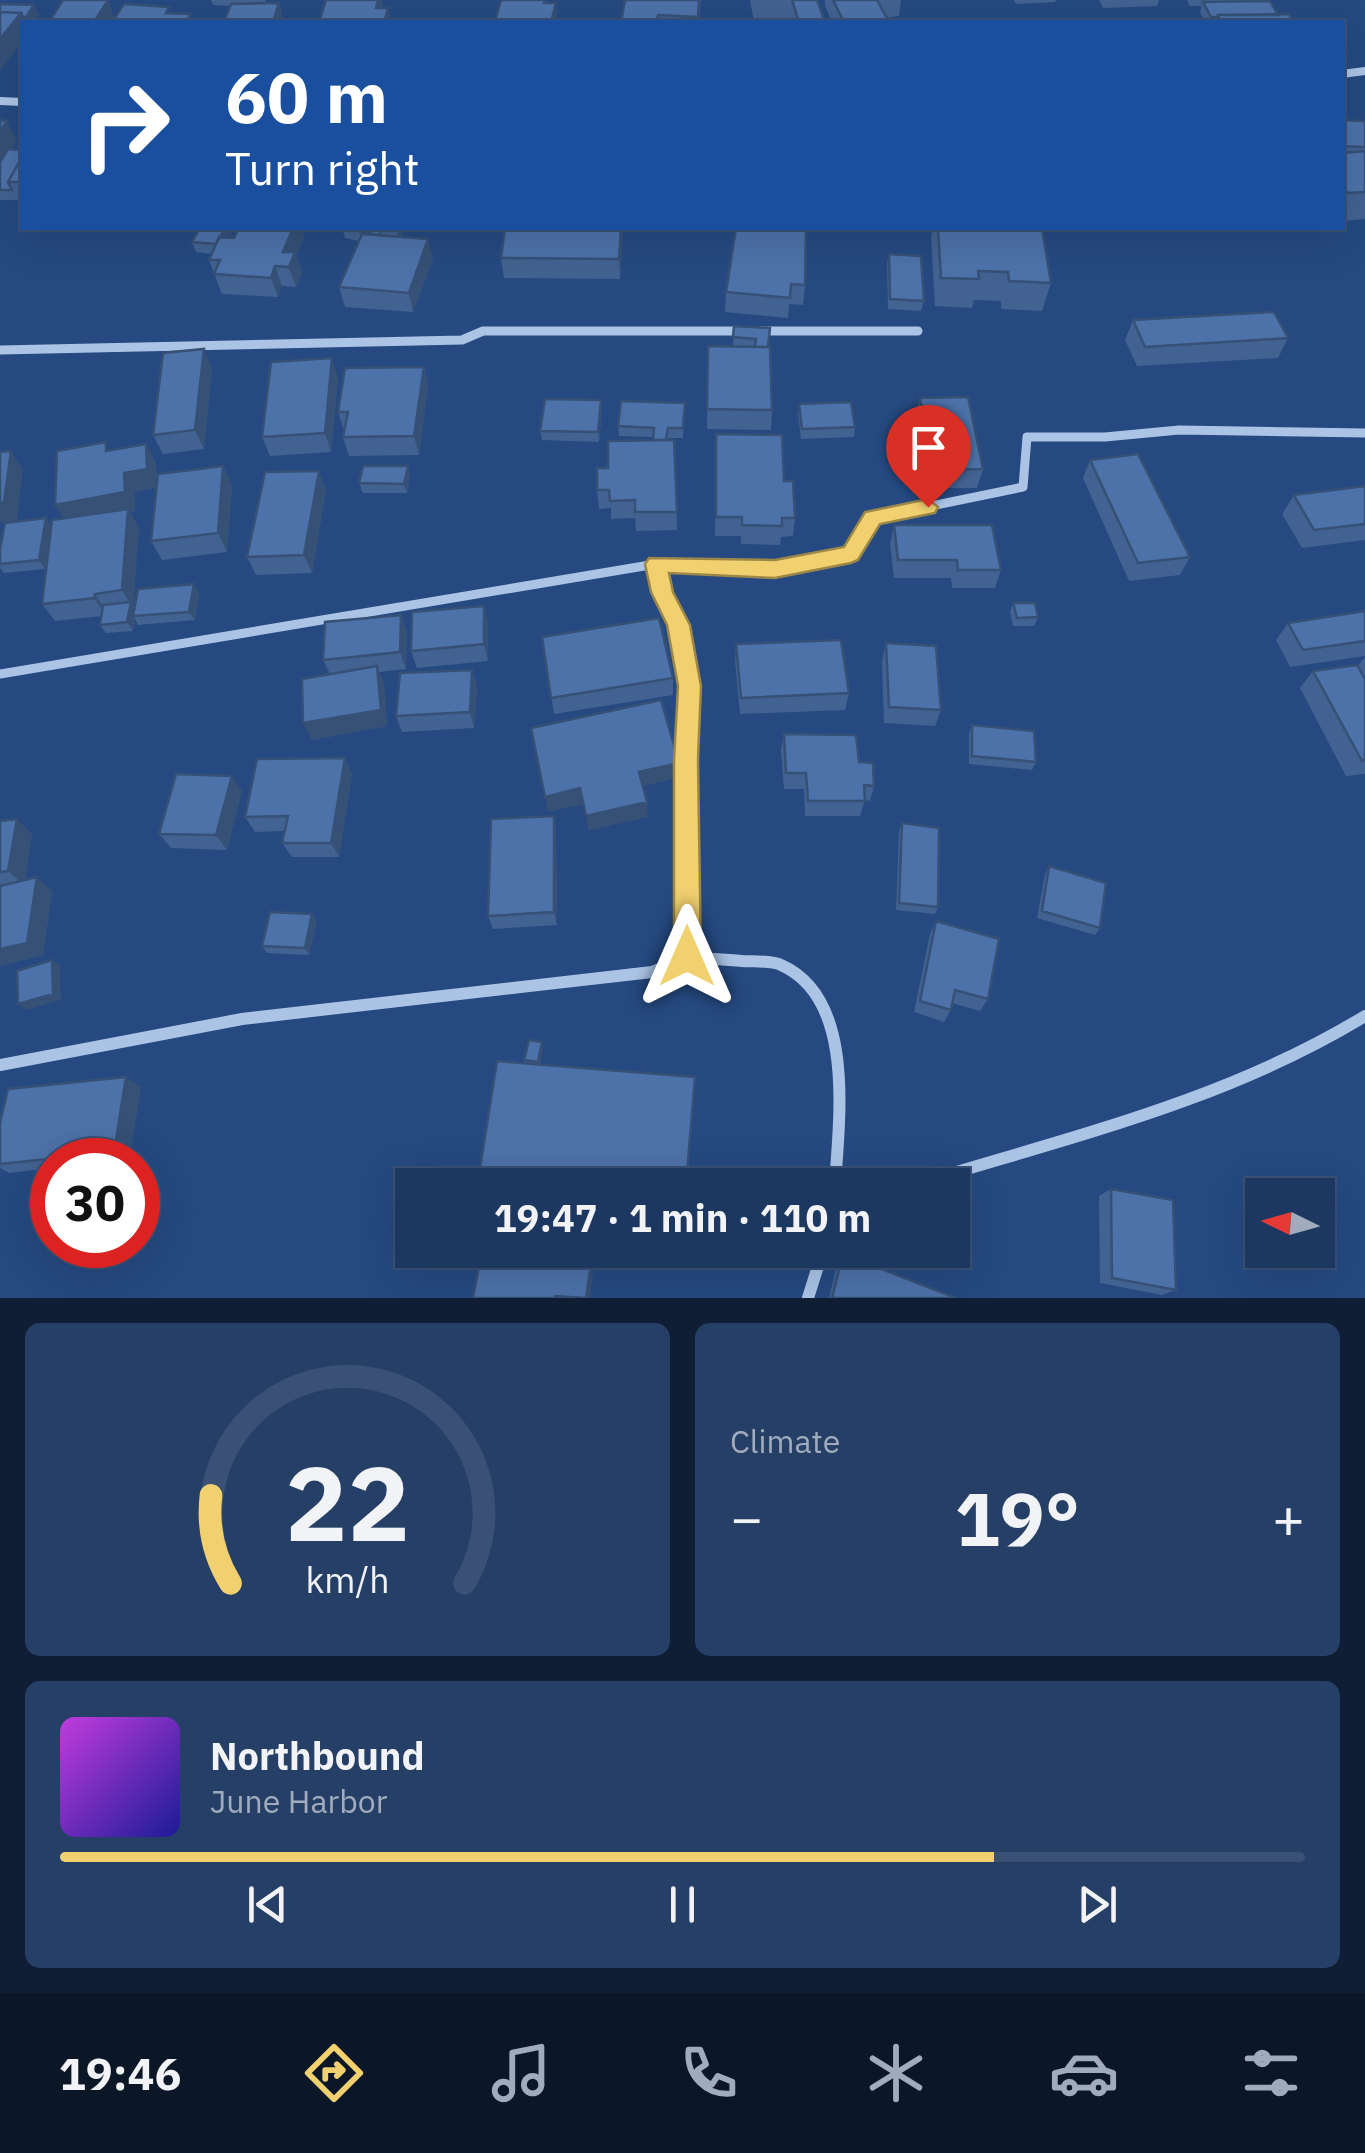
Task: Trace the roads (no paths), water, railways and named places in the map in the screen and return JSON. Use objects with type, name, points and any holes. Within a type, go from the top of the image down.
[{"type":"street","points":[[0,350],[462,340],[482,331],[918,331]]},
{"type":"street","points":[[0,674],[656,564],[775,569],[851,554],[873,518],[1023,487],[1027,437],[1105,437],[1178,430],[1365,433]]},
{"type":"street","points":[[656,564],[662,592],[678,625],[690,686],[686,713],[690,738],[686,760],[687,956]]},
{"type":"street","points":[[0,1065],[81,1044],[187,1026],[652,972],[687,956],[780,964],[818,994],[832,1032],[841,1091],[837,1168]]},
{"type":"street","points":[[970,1168],[1158,1112],[1255,1074],[1365,1016]]},
{"type":"street","points":[[808,1298],[817,1268]]}]
